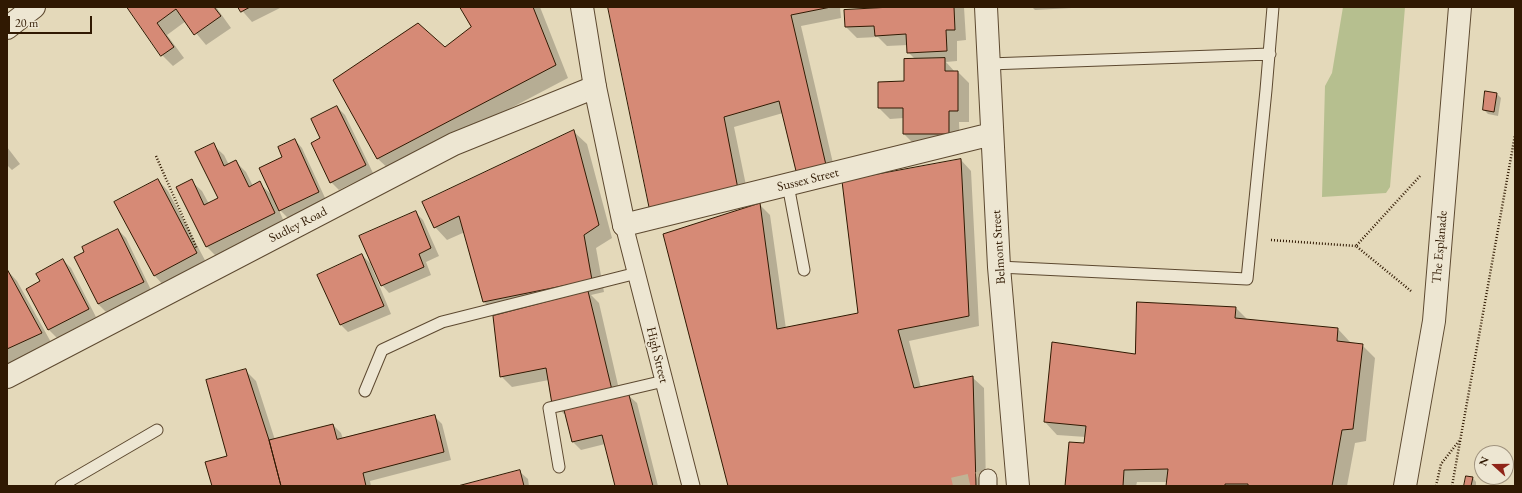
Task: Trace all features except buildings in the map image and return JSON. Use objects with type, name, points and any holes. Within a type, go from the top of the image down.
[{"type":"street","points":[[7,28],[34,7]]},
{"type":"street","points":[[582,7],[595,87],[624,225]]},
{"type":"street","name":"Belmont Street","points":[[986,7],[999,267],[1018,486]]},
{"type":"street","name":"The Esplanade","points":[[1405,486],[1434,311],[1460,7]]},
{"type":"street","name":"Sudley Road","points":[[7,377],[454,144],[595,87]]},
{"type":"street","name":"Sussex Street","points":[[624,225],[788,186],[992,134]]},
{"type":"street","name":"High Street","points":[[624,225],[691,486]]},
{"type":"lane","points":[[999,267],[1247,279],[1270,54],[1273,7]]},
{"type":"lane","points":[[988,64],[1270,54]]},
{"type":"lane","points":[[788,186],[804,270]]},
{"type":"lane","points":[[365,391],[382,350],[442,322],[637,273]]},
{"type":"lane","points":[[559,467],[549,408],[664,381]]},
{"type":"lane","points":[[62,486],[157,430]]},
{"type":"path","points":[[1452,486],[1515,135]]},
{"type":"path","points":[[1356,246],[1449,145]]},
{"type":"path","points":[[156,156],[207,272]]},
{"type":"path","points":[[1251,238],[1356,246],[1434,311]]},
{"type":"path","points":[[1436,486],[1441,464],[1460,439]]},
{"type":"green space","points":[[1343,7],[1405,7],[1390,187],[1386,193],[1322,197],[1325,86],[1332,73]]},
{"type":"tunnel","points":[[953,486],[988,478]]}]
